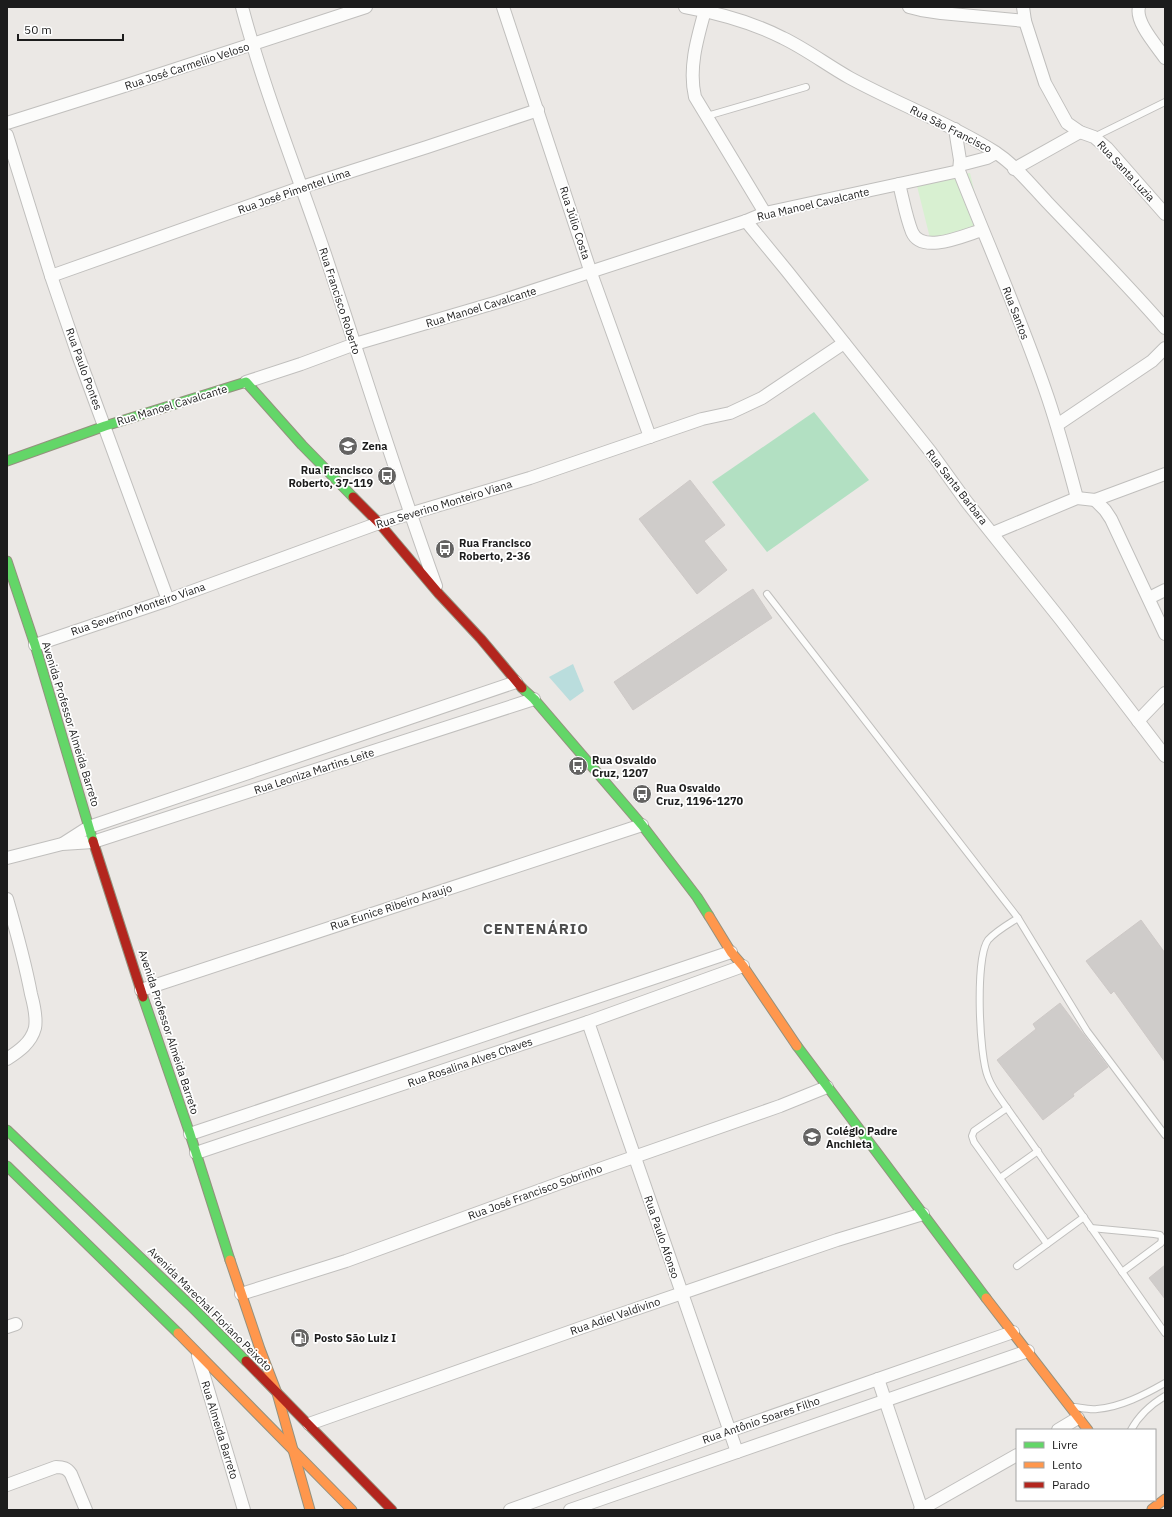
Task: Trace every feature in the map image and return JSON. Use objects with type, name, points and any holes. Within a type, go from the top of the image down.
[{"type":"main road","name":"Rua Manoel Cavalcante","points":[[7,461],[105,426],[246,382]]},
{"type":"main road","points":[[246,382],[302,445],[379,523],[439,594],[481,639],[516,682],[534,699],[642,825],[697,897],[731,952],[743,966],[790,1037],[1087,1429]]},
{"type":"main road","name":"Avenida Professor Almeida Barreto","points":[[7,561],[35,645],[93,842],[141,990],[190,1134],[241,1294],[277,1393],[310,1510]]},
{"type":"main road","name":"Avenida Marechal Floriano Peixoto","points":[[7,1130],[193,1308],[309,1424],[392,1510]]},
{"type":"main road","points":[[10,1173],[196,1351],[352,1510]]},
{"type":"main road","points":[[1145,1501],[1152,1509],[1165,1499]]},
{"type":"street","name":"Rua Francisco Roberto","points":[[242,7],[252,44],[355,344],[409,514],[439,594]]},
{"type":"street","name":"Rua José Carmeliio Veloso","points":[[7,123],[121,88],[366,7]]},
{"type":"street","name":"Rua Júlio Costa","points":[[503,7],[591,273],[650,437]]},
{"type":"street","name":"Rua São Francisco","points":[[685,7],[706,9],[760,27],[784,38],[833,69],[955,129],[996,153],[1014,169],[1111,267],[1165,328]]},
{"type":"street","points":[[909,7],[941,13],[1025,21]]},
{"type":"street","name":"Rua Santa Luzia","points":[[1023,7],[1025,21],[1045,83],[1067,123],[1080,132],[1094,137],[1107,148],[1165,214]]},
{"type":"street","points":[[1139,7],[1138,13],[1140,20],[1165,58]]},
{"type":"street","points":[[706,9],[692,68],[692,80],[695,97],[765,213]]},
{"type":"street","name":"Rua José Pimentel Lima","points":[[51,276],[302,187],[538,110]]},
{"type":"street","name":"Rua Santos","points":[[955,129],[960,160],[959,168],[982,230],[1031,350],[1057,425],[1077,498]]},
{"type":"street","points":[[1014,169],[1080,132]]},
{"type":"street","name":"Rua Paulo Pontes","points":[[7,135],[51,276],[78,355],[168,600]]},
{"type":"street","name":"Rua Manoel Cavalcante","points":[[246,382],[355,344],[591,273],[746,221],[765,213],[899,184],[959,168],[996,153]]},
{"type":"street","points":[[899,184],[912,232],[921,242],[927,243],[946,241],[982,230]]},
{"type":"street","name":"Rua Santa Barbara","points":[[746,221],[788,271],[1165,756]]},
{"type":"street","name":"Rua Severino Monteiro Viana","points":[[35,645],[168,600],[379,523],[530,478],[702,419],[730,412],[762,398],[844,343]]},
{"type":"street","points":[[1057,425],[1146,366],[1165,348]]},
{"type":"street","points":[[993,533],[1077,498],[1095,500],[1165,474]]},
{"type":"street","points":[[1095,500],[1105,510],[1111,519],[1135,573],[1149,598],[1165,634]]},
{"type":"street","points":[[1149,598],[1165,590]]},
{"type":"street","name":"Rua Leoniza Martins Leite","points":[[62,844],[89,827],[516,682]]},
{"type":"street","points":[[1138,721],[1165,693]]},
{"type":"street","name":"Rua Leoniza Martins Leite","points":[[62,844],[93,842],[534,699]]},
{"type":"street","name":"Rua Eunice Ribeiro Araujo","points":[[141,990],[642,825]]},
{"type":"street","points":[[7,858],[62,844]]},
{"type":"street","points":[[7,899],[36,1015],[35,1028],[29,1040],[22,1048],[7,1059]]},
{"type":"street","name":"Rua Rosalina Alves Chaves","points":[[190,1134],[731,952]]},
{"type":"street","name":"Rua Rosalina Alves Chaves","points":[[196,1153],[588,1022],[743,966]]},
{"type":"street","name":"Rua Paulo Afonso","points":[[588,1022],[736,1452]]},
{"type":"street","name":"Rua José Francisco Sobrinho","points":[[241,1294],[346,1261],[571,1179],[780,1106],[827,1087]]},
{"type":"street","name":"Rua Adiel Valdivino","points":[[309,1424],[450,1373],[837,1240],[923,1214]]},
{"type":"street","name":"Rua Antônio Soares Filho","points":[[510,1510],[729,1431],[1013,1332]]},
{"type":"street","name":"Rua Almeida Barreto","points":[[196,1351],[244,1510]]},
{"type":"street","name":"Rua Antônio Soares Filho","points":[[570,1510],[1028,1351]]},
{"type":"street","points":[[878,1379],[921,1510],[1016,1456]]},
{"type":"street","points":[[1060,1429],[1078,1418]]},
{"type":"street","points":[[7,1485],[56,1467],[63,1467],[71,1474],[86,1510]]},
{"type":"lane","points":[[707,116],[806,87]]},
{"type":"lane","points":[[1094,137],[1165,102]]},
{"type":"lane","points":[[767,594],[1018,918],[1083,1025],[1164,1132]]},
{"type":"lane","points":[[1018,918],[998,930],[987,941],[981,960],[979,991],[984,1062],[987,1077],[1007,1108],[1165,1333]]},
{"type":"lane","points":[[1007,1108],[974,1131],[972,1136],[974,1142],[1047,1244]]},
{"type":"lane","points":[[1000,1178],[1038,1151]]},
{"type":"lane","points":[[1017,1266],[1084,1217]]},
{"type":"lane","points":[[1091,1228],[1154,1234],[1160,1235],[1164,1240],[1122,1272]]},
{"type":"lane","points":[[1071,1407],[1095,1409],[1111,1407],[1142,1395],[1165,1383]]},
{"type":"lane","points":[[1132,1429],[1136,1420],[1149,1406],[1165,1396]]},
{"type":"green space","points":[[970,173],[983,228],[931,242],[916,182]]},
{"type":"green space","points":[[814,412],[869,480],[767,552],[712,482]]},
{"type":"water","points":[[573,664],[584,691],[570,701],[549,677]]},
{"type":"building","points":[[690,480],[725,525],[704,541],[727,570],[697,594],[639,519]]},
{"type":"building","points":[[753,589],[772,618],[633,710],[614,682]]},
{"type":"building","points":[[1141,920],[1165,953],[1165,1062],[1114,991],[1111,994],[1086,961]]},
{"type":"building","points":[[1060,1003],[1108,1067],[1043,1120],[997,1060],[1036,1029],[1033,1024]]},
{"type":"building","points":[[1165,1265],[1165,1299],[1149,1278]]},
{"type":"traffic: fast","points":[[7,461],[105,426],[246,382],[302,445],[353,497]]},
{"type":"traffic: fast","points":[[7,561],[35,645],[93,841]]},
{"type":"traffic: fast","points":[[522,688],[534,699],[642,825],[697,897],[709,916]]},
{"type":"traffic: fast","points":[[143,997],[190,1134],[230,1260]]},
{"type":"traffic: fast","points":[[797,1046],[986,1298]]},
{"type":"traffic: fast","points":[[7,1130],[193,1308],[246,1361]]},
{"type":"traffic: fast","points":[[7,1166],[178,1333]]},
{"type":"traffic: slow","points":[[709,916],[731,952],[743,966],[797,1046]]},
{"type":"traffic: slow","points":[[230,1260],[260,1349],[277,1393],[310,1510]]},
{"type":"traffic: slow","points":[[986,1298],[1087,1429]]},
{"type":"traffic: slow","points":[[178,1333],[352,1510]]},
{"type":"traffic: slow","points":[[1152,1509],[1165,1499]]},
{"type":"traffic: jam","points":[[353,497],[379,523],[522,688]]},
{"type":"traffic: jam","points":[[93,841],[143,997]]},
{"type":"traffic: jam","points":[[246,1361],[392,1510]]},
{"type":"place","name":"Zena","points":[[348,446]]},
{"type":"place","name":"Rua Francisco Roberto, 37-119","points":[[387,476]]},
{"type":"place","name":"Rua Francisco Roberto, 2-36","points":[[445,549]]},
{"type":"place","name":"Rua Osvaldo Cruz, 1207","points":[[578,766]]},
{"type":"place","name":"Rua Osvaldo Cruz, 1196-1270","points":[[642,794]]},
{"type":"place","name":"Colégio Padre Anchieta","points":[[812,1137]]},
{"type":"place","name":"Posto São Luiz I","points":[[300,1338]]},
{"type":"district","name":"CENTENÁRIO","points":[[536,928]]}]
